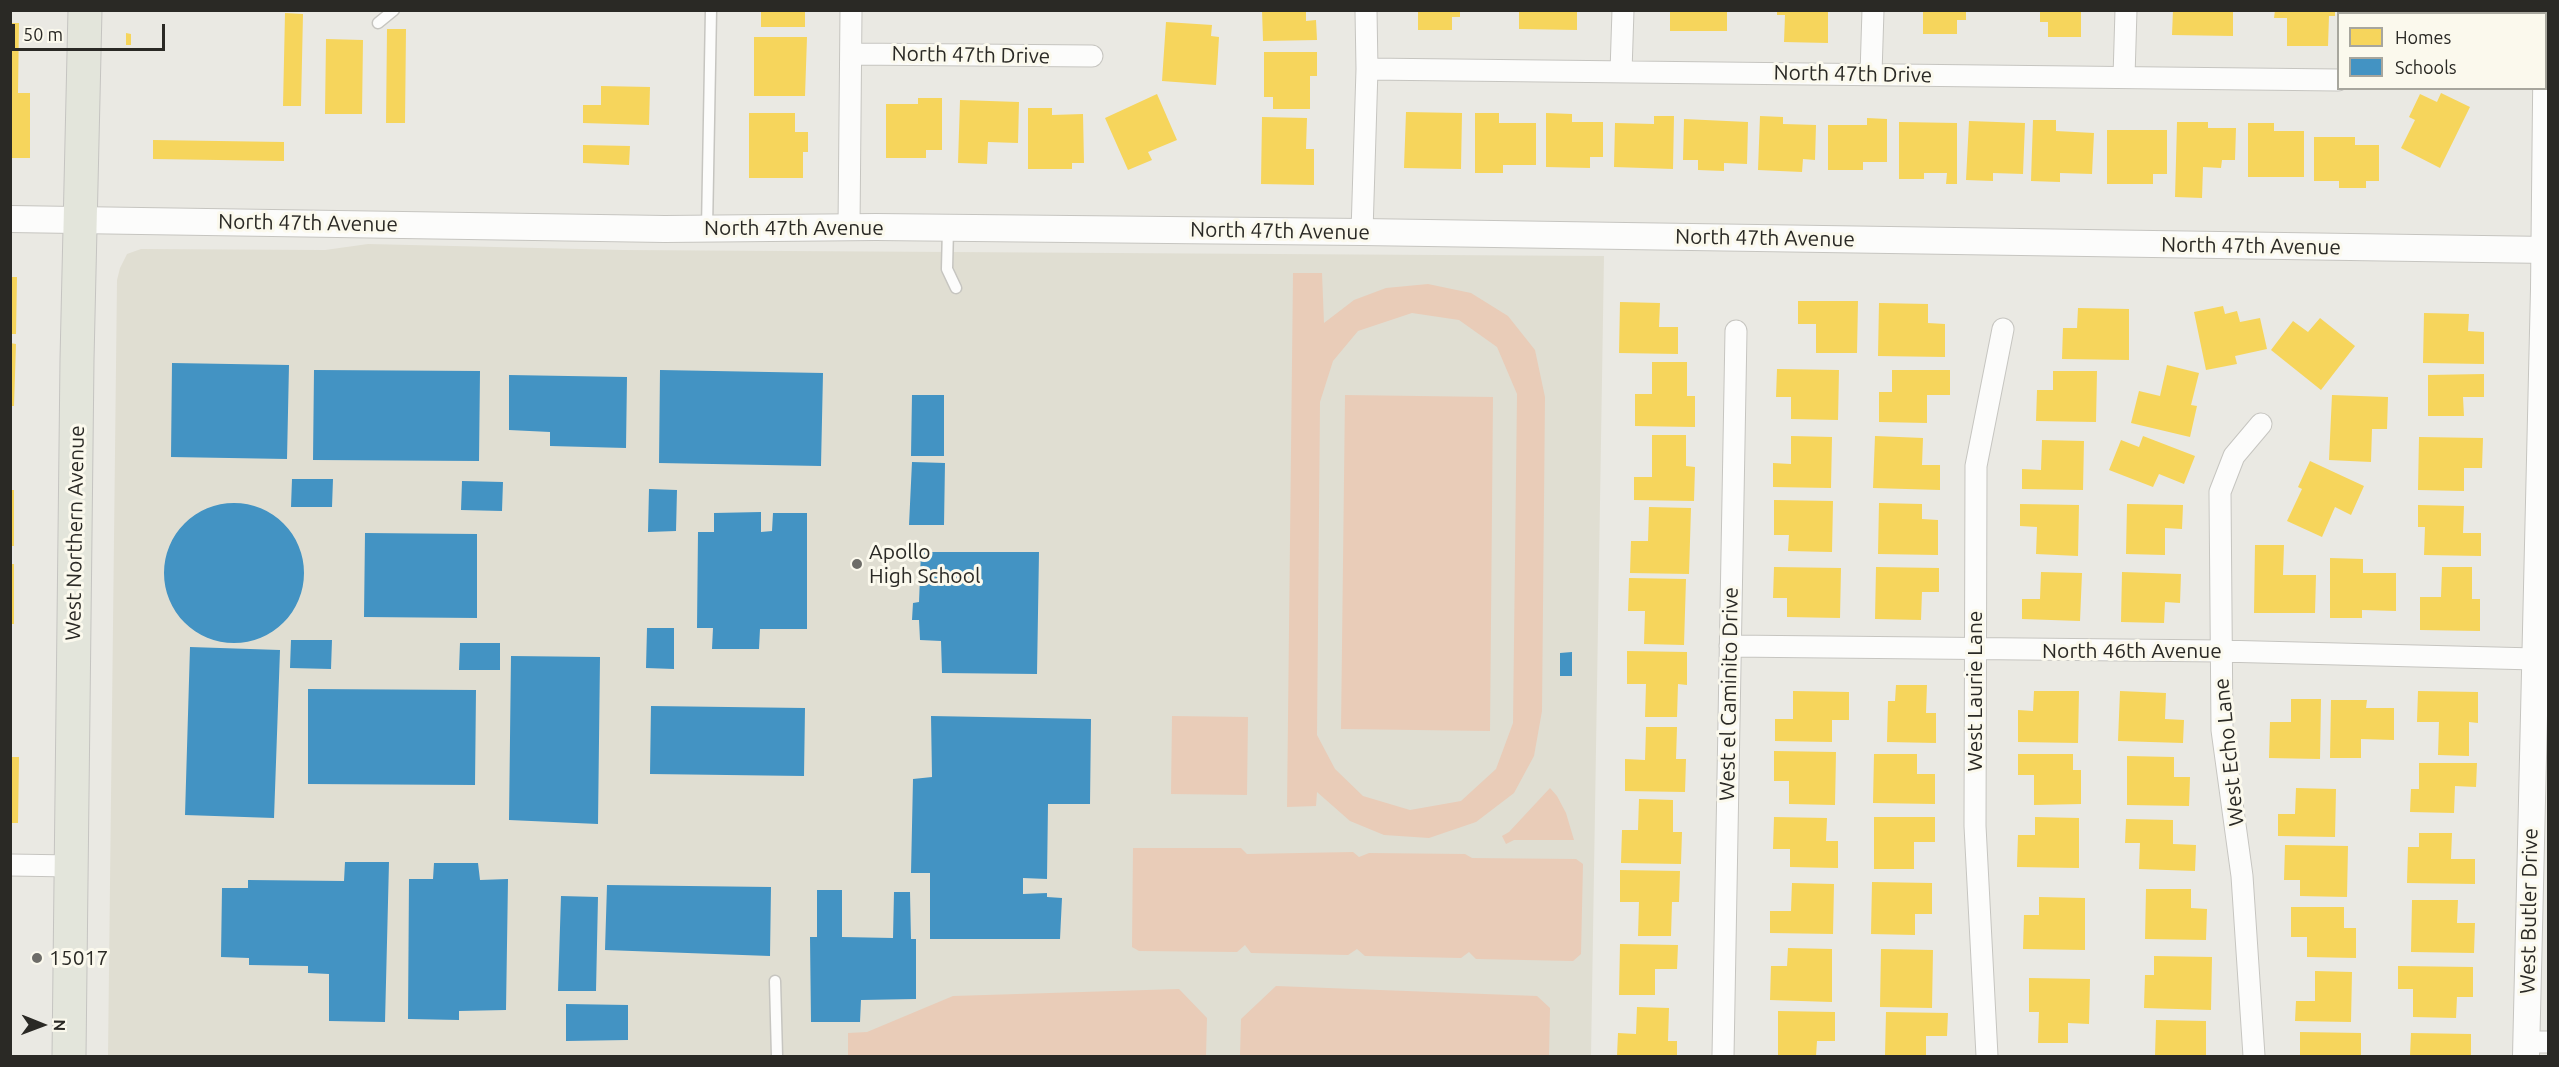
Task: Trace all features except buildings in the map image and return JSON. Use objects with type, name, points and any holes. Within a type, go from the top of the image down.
[{"type":"main road","name":"West Northern Avenue","points":[[69,1056],[85,10]]},
{"type":"street","points":[[849,228],[851,10]]},
{"type":"street","points":[[1362,232],[1367,69],[1366,10]]},
{"type":"street","points":[[1621,72],[1623,10]]},
{"type":"street","points":[[1872,75],[1873,10]]},
{"type":"street","points":[[2124,77],[2126,10]]},
{"type":"street","name":"North 47th Drive","points":[[851,54],[1092,56]]},
{"type":"street","name":"North 47th Drive","points":[[1367,69],[2337,80]]},
{"type":"street","name":"West Butler Drive","points":[[2534,1047],[2535,659],[2546,250],[2547,90]]},
{"type":"street","name":"North 47th Avenue","points":[[10,219],[707,229],[948,228],[1362,232],[2546,250]]},
{"type":"street","name":"West Laurie Lane","points":[[1987,1056],[1975,826],[1976,466],[2003,328]]},
{"type":"street","name":"West el Caminito Drive","points":[[1723,1056],[1736,331]]},
{"type":"street","name":"West Echo Lane","points":[[2254,1056],[2242,876],[2222,730],[2220,492],[2234,456],[2261,424]]},
{"type":"street","name":"North 46th Avenue","points":[[1730,646],[2220,651],[2535,659]]},
{"type":"street","points":[[10,865],[72,866]]},
{"type":"lane","points":[[378,22],[394,10]]},
{"type":"lane","points":[[707,229],[711,10]]},
{"type":"lane","points":[[948,228],[946,269],[956,288]]},
{"type":"lane","points":[[776,981],[777,1056]]},
{"type":"shaded area","name":"Apollo High School","points":[[368,244],[623,250],[1604,256],[1591,1056],[108,1056],[117,280],[120,268],[127,254],[141,249],[325,250]]},
{"type":"shaded area","points":[[1293,273],[1322,273],[1324,323],[1354,300],[1386,288],[1428,284],[1471,293],[1508,316],[1535,350],[1545,397],[1542,711],[1534,756],[1514,793],[1476,822],[1429,838],[1384,835],[1350,821],[1317,792],[1316,806],[1287,807]],"holes":[[[1412,313],[1459,320],[1497,347],[1517,394],[1513,723],[1496,769],[1461,801],[1410,810],[1363,796],[1335,769],[1317,735],[1320,402],[1333,361],[1358,331]]]},
{"type":"shaded area","points":[[1345,395],[1493,397],[1490,731],[1341,729]]},
{"type":"shaded area","points":[[1172,716],[1248,717],[1247,795],[1171,794]]},
{"type":"shaded area","points":[[1550,788],[1566,813],[1574,840],[1514,840],[1506,844],[1502,836],[1509,832]]},
{"type":"shaded area","points":[[1133,848],[1241,848],[1247,854],[1353,852],[1359,857],[1369,853],[1465,854],[1472,858],[1576,859],[1583,864],[1581,954],[1573,961],[1476,959],[1469,952],[1461,958],[1365,956],[1357,949],[1348,955],[1251,953],[1245,945],[1237,952],[1139,951],[1132,947]]},
{"type":"shaded area","points":[[1276,986],[1537,996],[1550,1008],[1549,1056],[1240,1056],[1241,1019]]},
{"type":"shaded area","points":[[1179,989],[1207,1018],[1206,1056],[848,1056],[848,1033],[867,1032],[953,996]]},
{"type":"place","name":"Apollo High School","points":[[857,564]]},
{"type":"place","name":"15017","points":[[37,958]]}]
